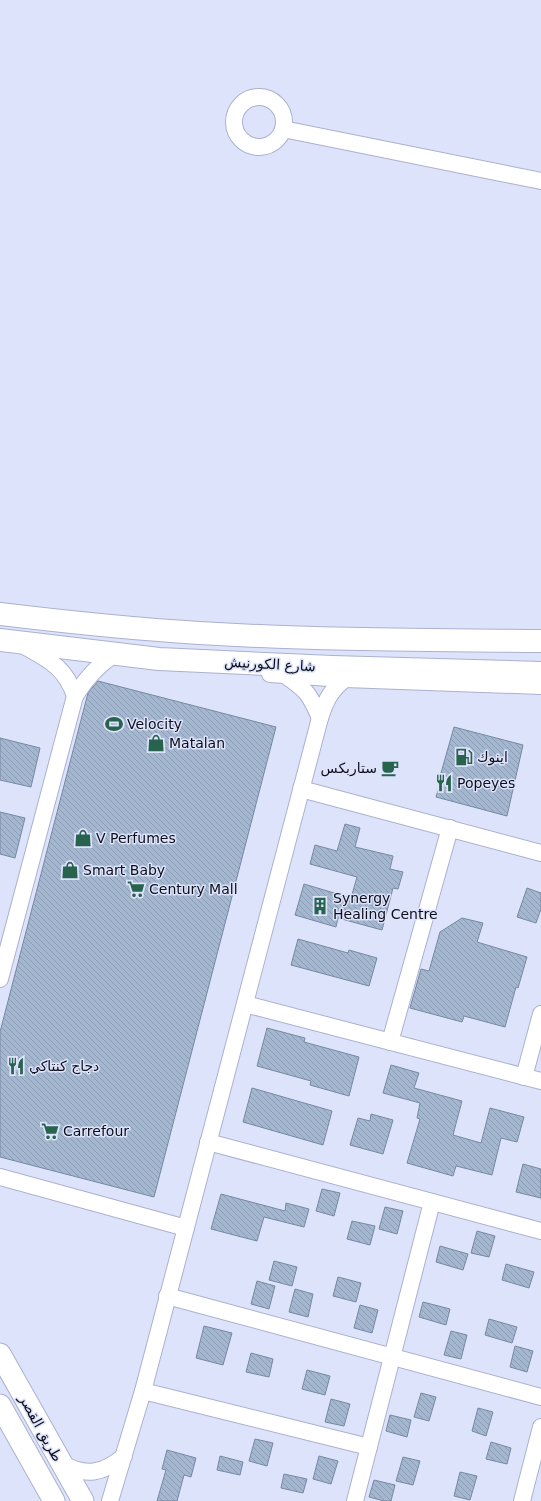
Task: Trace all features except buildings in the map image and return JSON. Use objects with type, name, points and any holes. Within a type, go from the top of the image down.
[{"type":"highway","name":"شارع الكورنيش","points":[[0,614],[66,622],[199,633],[368,640],[541,641]]},
{"type":"highway","name":"شارع الكورنيش","points":[[9,641],[159,659],[332,668],[541,672]]},
{"type":"main road","name":"طريق القصر","points":[[0,1354],[83,1501]]},
{"type":"main road","name":"طريق القصر","points":[[0,1405],[54,1501]]},
{"type":"street","points":[[283,129],[541,181]]},
{"type":"street","points":[[9,641],[45,658],[59,667],[69,680],[75,696]]},
{"type":"street","points":[[0,979],[69,744],[75,696],[92,672],[105,660],[115,654]]},
{"type":"street","points":[[159,659],[286,676],[541,686]]},
{"type":"street","points":[[286,676],[303,688],[313,701],[320,718]]},
{"type":"street","points":[[110,1501],[124,1456],[186,1228],[320,718],[326,701],[334,688],[345,679]]},
{"type":"street","points":[[301,789],[541,853]]},
{"type":"street","points":[[390,1042],[450,828]]},
{"type":"street","points":[[245,1004],[541,1081]]},
{"type":"street","points":[[524,1077],[541,1014]]},
{"type":"street","points":[[208,1142],[541,1231]]},
{"type":"street","points":[[0,1177],[186,1228]]},
{"type":"street","points":[[355,1501],[432,1202]]},
{"type":"street","points":[[167,1296],[541,1397]]},
{"type":"street","points":[[142,1391],[369,1447]]},
{"type":"street","points":[[522,1501],[541,1427]]},
{"type":"street","points":[[61,1463],[76,1470],[92,1472],[107,1468],[124,1456]]},
{"type":"place","name":"Velocity","points":[[114,724]]},
{"type":"place","name":"Matalan","points":[[156,743]]},
{"type":"place","name":"اينوك","points":[[464,757]]},
{"type":"place","name":"ستاربكس","points":[[390,768]]},
{"type":"place","name":"Popeyes","points":[[444,783]]},
{"type":"place","name":"V Perfumes","points":[[83,838]]},
{"type":"place","name":"Smart Baby","points":[[70,870]]},
{"type":"place","name":"Century Mall","points":[[136,889]]},
{"type":"place","name":"Synergy Healing Centre","points":[[320,906]]},
{"type":"place","name":"دجاج كنتاكي","points":[[16,1066]]},
{"type":"place","name":"Carrefour","points":[[50,1131]]}]
